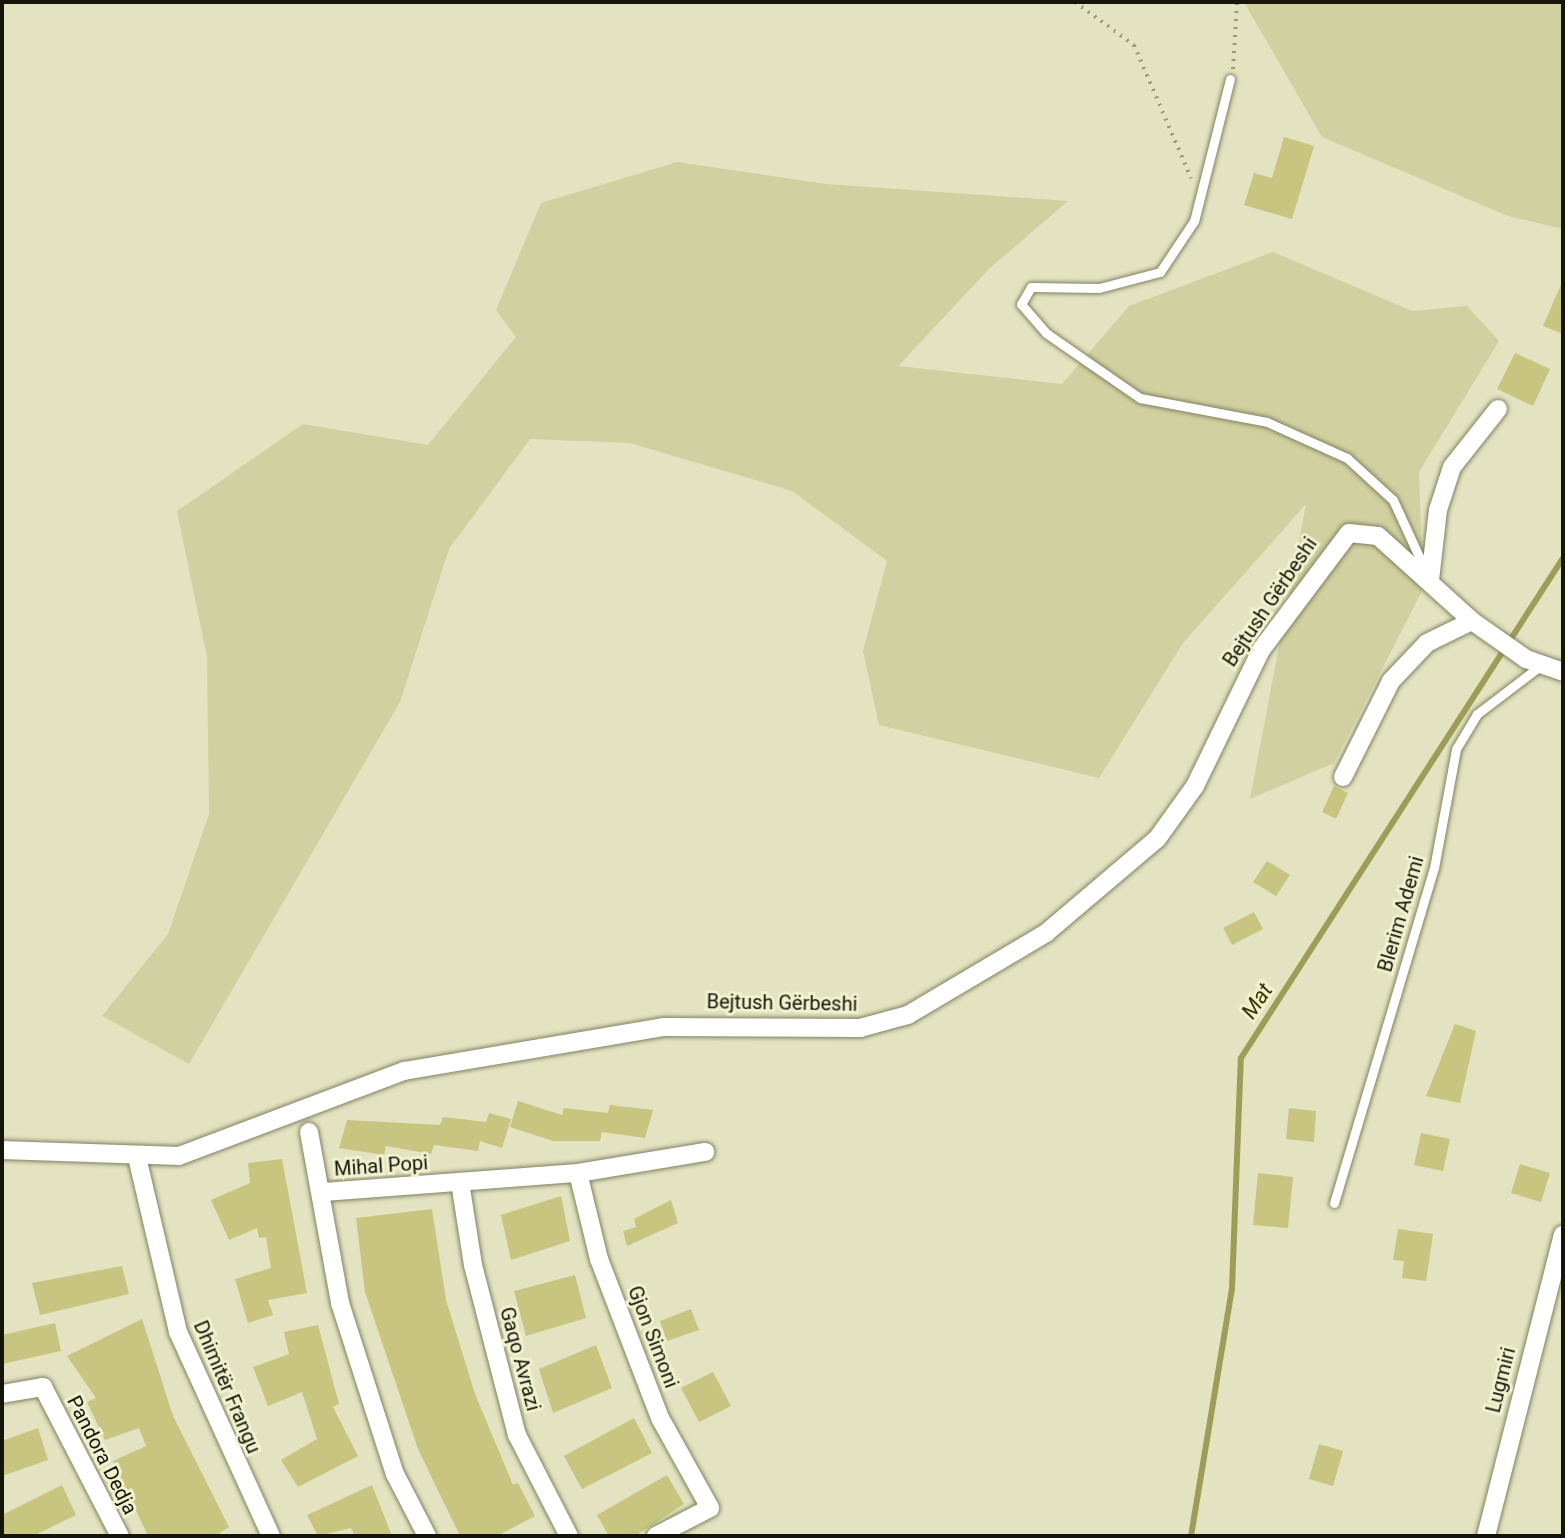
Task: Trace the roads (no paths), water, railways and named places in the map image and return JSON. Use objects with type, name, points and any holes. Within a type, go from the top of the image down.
[{"type":"street","points":[[1430,580],[1438,510],[1452,467],[1498,409]]},
{"type":"street","name":"Bejtush Gërbeshi","points":[[2,1150],[137,1157],[206,1149],[404,1071],[664,1027],[860,1028],[908,1015],[1072,914],[1157,839],[1195,786],[1261,650],[1349,533],[1378,536],[1472,621],[1533,663],[1563,672]]},
{"type":"street","points":[[1343,777],[1391,681],[1427,643],[1472,621]]},
{"type":"street","points":[[309,1132],[324,1192]]},
{"type":"street","name":"Mihal Popi","points":[[427,1536],[395,1474],[340,1303],[324,1192],[578,1173],[705,1152]]},
{"type":"street","name":"Dhimitër Frangu","points":[[137,1157],[178,1332],[271,1536]]},
{"type":"street","name":"Gjon Simoni","points":[[578,1173],[599,1259],[660,1418],[710,1508],[656,1536]]},
{"type":"street","name":"Gaqo Avrazi","points":[[460,1182],[473,1265],[517,1435],[569,1536]]},
{"type":"street","name":"Lugmiri","points":[[1486,1536],[1563,1235]]},
{"type":"street","name":"Pandora Dedja","points":[[2,1394],[43,1387],[120,1536]]},
{"type":"lane","points":[[1230,79],[1194,221],[1160,272],[1099,288],[1031,287],[1021,304],[1046,333],[1140,398],[1267,422],[1347,458],[1393,500],[1430,580]]},
{"type":"lane","name":"Blerim Ademi","points":[[1334,1203],[1434,868],[1456,749],[1477,714],[1533,663]]},
{"type":"waterway","name":"Mat","points":[[1191,1536],[1232,1288],[1241,1058],[1563,558]]}]
